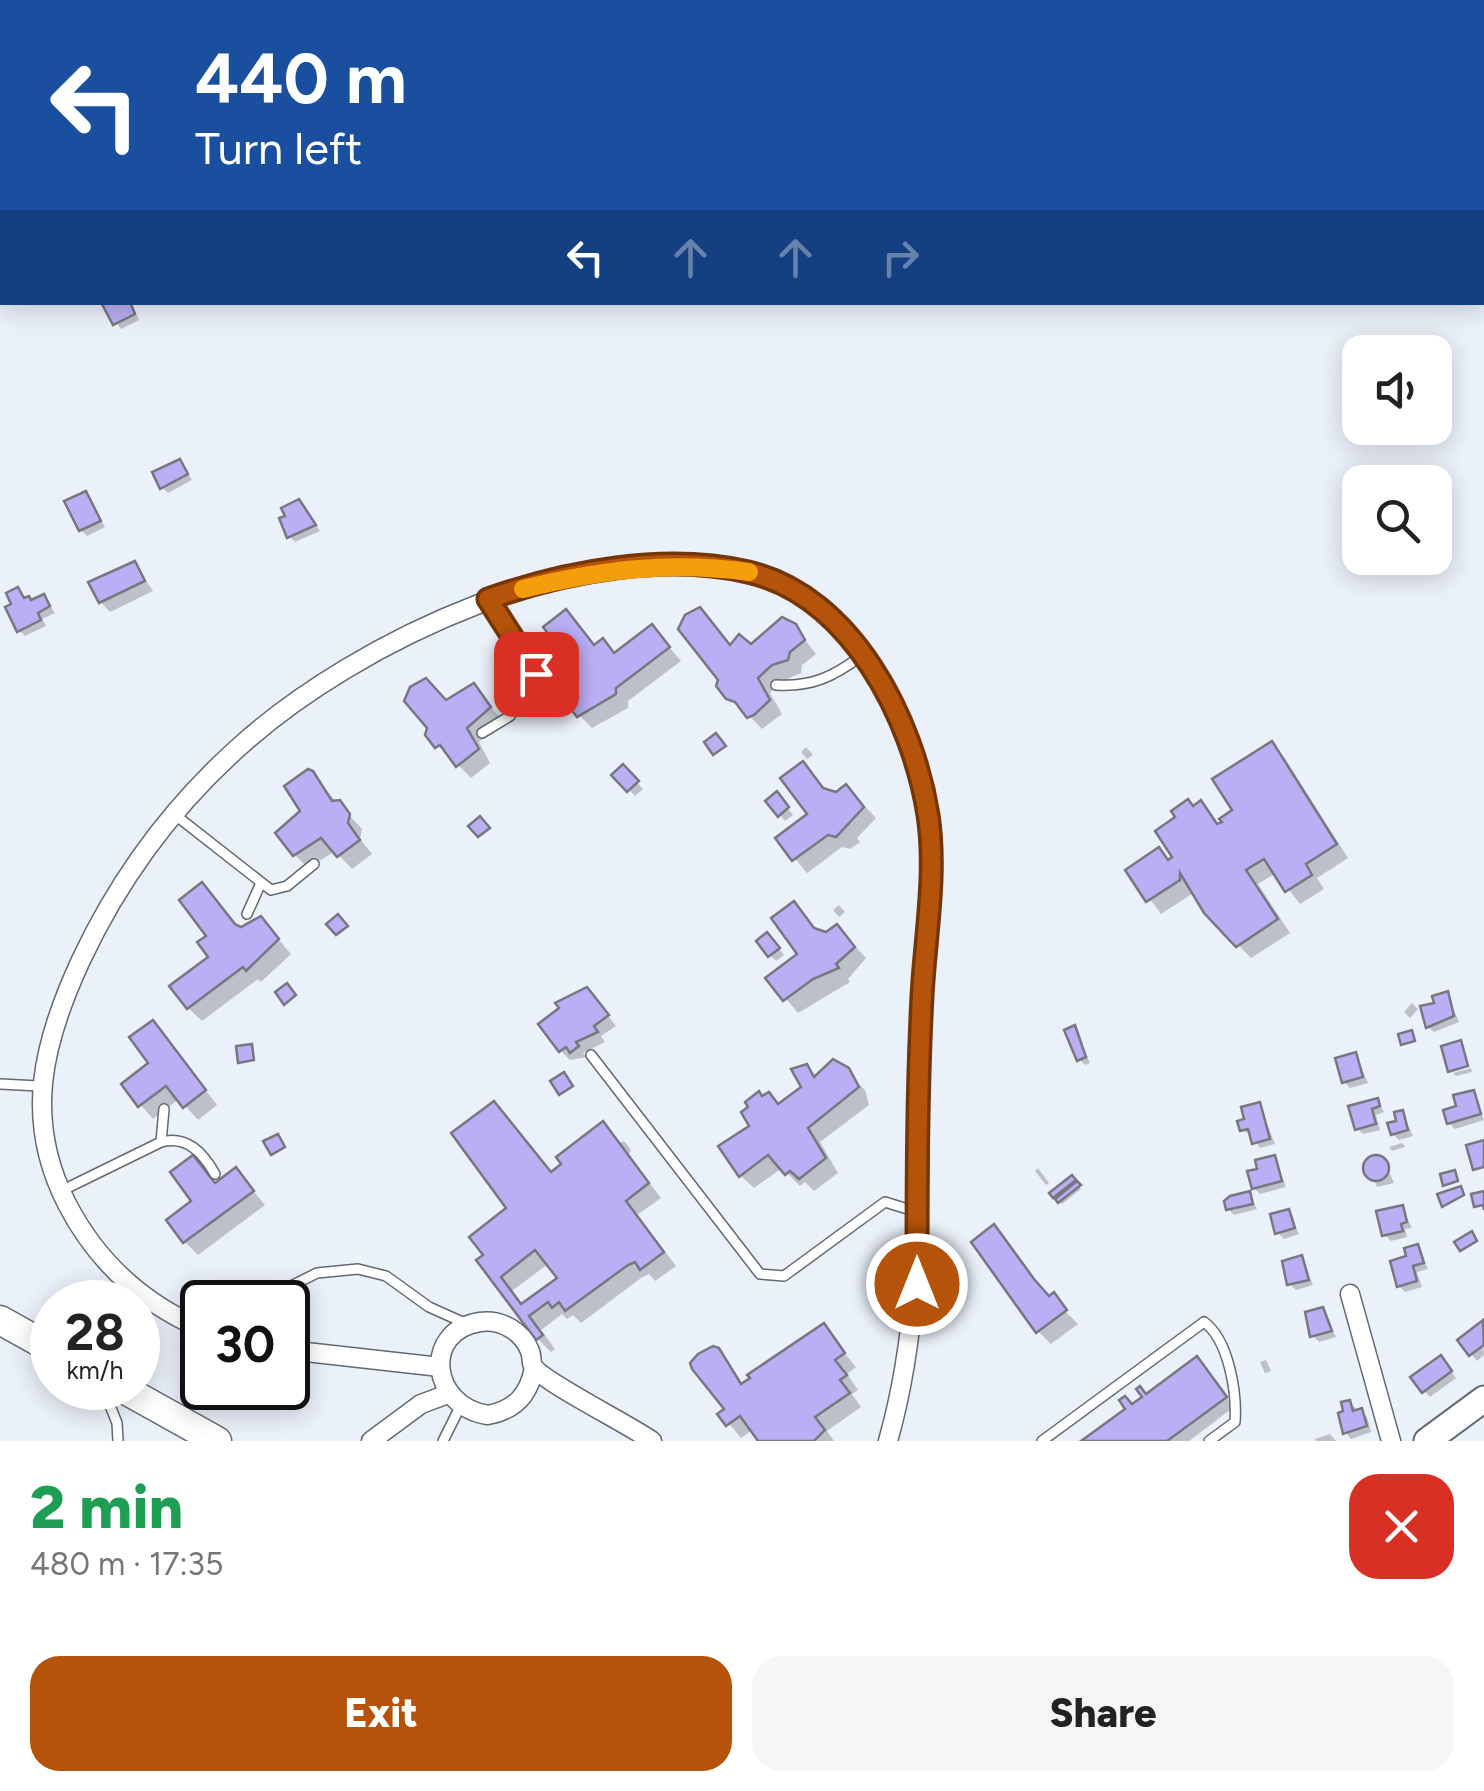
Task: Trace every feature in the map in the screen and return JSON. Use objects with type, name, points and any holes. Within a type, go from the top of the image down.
[{"type":"main road","points":[[0,1320],[30,1337]]},
{"type":"main road","points":[[1427,1441],[1484,1400]]},
{"type":"main road","points":[[160,1409],[217,1441]]},
{"type":"street","points":[[180,1316],[145,1298],[106,1264],[81,1232],[48,1163],[39,1086],[46,1044],[91,938],[174,814],[239,746],[310,692],[374,652],[488,599],[595,571],[654,566],[751,572],[816,607],[841,629],[861,656],[899,715],[928,819],[913,1326],[905,1381],[888,1441]]},
{"type":"street","points":[[1350,1294],[1390,1441]]},
{"type":"street","points":[[370,1441],[421,1404],[454,1400],[488,1415],[515,1405],[531,1382],[534,1368],[531,1353],[513,1329],[499,1323],[470,1325],[448,1342],[440,1367],[454,1400]]},
{"type":"street","points":[[310,1352],[440,1367]]},
{"type":"street","points":[[534,1368],[652,1441]]},
{"type":"lane","points":[[488,599],[536,674],[558,684]]},
{"type":"lane","points":[[776,685],[807,687],[840,672],[861,656]]},
{"type":"lane","points":[[482,733],[510,716],[536,674]]},
{"type":"lane","points":[[174,814],[270,890],[287,886],[314,864]]},
{"type":"lane","points":[[247,914],[260,885]]},
{"type":"lane","points":[[591,1055],[760,1274],[784,1276],[885,1202],[917,1212]]},
{"type":"lane","points":[[0,1084],[39,1086]]},
{"type":"lane","points":[[160,1142],[164,1109]]},
{"type":"lane","points":[[60,1192],[171,1139],[192,1146],[214,1174]]},
{"type":"lane","points":[[303,1280],[317,1273],[358,1269],[386,1276],[429,1307],[470,1325]]},
{"type":"lane","points":[[1042,1441],[1204,1322],[1221,1345],[1236,1403],[1235,1422],[1210,1441]]},
{"type":"lane","points":[[443,1441],[454,1400]]},
{"type":"lane","points":[[112,1410],[118,1441]]},
{"type":"building","points":[[103,305],[131,305],[135,314],[113,325]]},
{"type":"building","points":[[180,459],[188,474],[160,489],[152,472]]},
{"type":"building","points":[[86,491],[101,521],[79,531],[64,501]]},
{"type":"building","points":[[299,499],[316,525],[287,538],[279,518],[285,516],[281,508]]},
{"type":"building","points":[[135,561],[145,581],[99,603],[88,582]]},
{"type":"building","points":[[18,587],[24,598],[29,596],[31,600],[44,594],[50,606],[38,613],[41,620],[17,632],[5,607],[11,604],[6,593]]},
{"type":"building","points":[[700,607],[730,645],[739,634],[751,644],[782,617],[796,624],[805,640],[790,652],[788,660],[772,665],[758,678],[770,700],[754,715],[747,718],[735,702],[726,699],[716,686],[718,680],[678,629],[685,615]]},
{"type":"building","points":[[566,609],[594,645],[603,638],[614,653],[652,624],[670,647],[616,688],[616,694],[577,717],[559,694],[578,676],[543,627]]},
{"type":"building","points":[[426,678],[446,700],[474,683],[491,707],[467,728],[479,749],[456,767],[440,745],[435,748],[425,735],[427,728],[404,701],[410,687]]},
{"type":"building","points":[[716,733],[726,746],[713,755],[704,742]]},
{"type":"building","points":[[1272,741],[1337,844],[1306,864],[1312,875],[1285,892],[1264,859],[1246,870],[1278,919],[1236,947],[1204,913],[1180,873],[1180,880],[1146,902],[1125,870],[1159,847],[1168,860],[1172,857],[1155,831],[1175,817],[1171,811],[1188,799],[1193,806],[1201,800],[1217,824],[1222,822],[1219,819],[1232,810],[1212,779]]},
{"type":"building","points":[[803,761],[823,788],[836,792],[846,784],[864,807],[836,837],[828,835],[792,861],[775,838],[807,814],[780,778]]},
{"type":"building","points":[[623,764],[639,781],[627,792],[611,775]]},
{"type":"building","points":[[308,769],[332,801],[340,800],[350,814],[348,823],[360,840],[337,857],[321,838],[293,856],[275,833],[300,811],[284,786]]},
{"type":"building","points":[[777,791],[789,807],[778,817],[765,801]]},
{"type":"building","points":[[480,816],[490,828],[478,837],[468,826]]},
{"type":"building","points":[[202,882],[235,924],[241,927],[261,916],[279,939],[246,971],[243,967],[187,1009],[169,986],[208,957],[197,942],[206,936],[179,900]]},
{"type":"building","points":[[794,901],[814,928],[826,932],[837,924],[855,947],[836,964],[839,968],[813,979],[783,1001],[765,978],[797,954],[771,918]]},
{"type":"building","points":[[338,914],[348,926],[336,935],[326,924]]},
{"type":"building","points":[[767,932],[780,948],[768,957],[756,941]]},
{"type":"building","points":[[287,983],[296,995],[284,1005],[275,992]]},
{"type":"building","points":[[587,987],[609,1015],[594,1026],[598,1032],[576,1042],[579,1046],[570,1053],[566,1047],[559,1052],[538,1024],[559,1008],[555,1003]]},
{"type":"building","points":[[1448,991],[1454,1016],[1426,1028],[1420,1006],[1434,1003],[1432,996]]},
{"type":"building","points":[[153,1020],[206,1090],[183,1108],[166,1086],[138,1107],[121,1084],[148,1063],[129,1037]]},
{"type":"building","points":[[1075,1025],[1086,1057],[1077,1061],[1064,1030]]},
{"type":"building","points":[[1412,1030],[1415,1041],[1401,1045],[1398,1034]]},
{"type":"building","points":[[1461,1040],[1468,1066],[1448,1072],[1441,1046]]},
{"type":"building","points":[[252,1044],[254,1060],[238,1063],[236,1046]]},
{"type":"building","points":[[1356,1052],[1363,1077],[1342,1083],[1335,1058]]},
{"type":"building","points":[[833,1059],[849,1068],[859,1087],[808,1128],[826,1158],[799,1179],[790,1171],[785,1175],[768,1155],[739,1177],[718,1146],[749,1126],[741,1112],[748,1107],[745,1102],[759,1091],[762,1096],[769,1092],[778,1104],[801,1087],[791,1069],[807,1064],[814,1077]]},
{"type":"building","points":[[564,1072],[573,1086],[559,1095],[550,1081]]},
{"type":"building","points":[[1474,1090],[1481,1114],[1447,1124],[1443,1110],[1456,1106],[1453,1095]]},
{"type":"building","points":[[1378,1098],[1380,1106],[1372,1109],[1376,1124],[1355,1130],[1348,1106]]},
{"type":"building","points":[[494,1101],[551,1172],[561,1164],[556,1157],[603,1121],[649,1183],[626,1201],[664,1252],[640,1270],[635,1262],[628,1265],[565,1311],[559,1302],[552,1308],[548,1302],[529,1316],[543,1335],[536,1340],[476,1260],[483,1255],[469,1237],[506,1208],[451,1133]],"holes":[[[535,1250],[557,1278],[521,1304],[501,1277]]]},
{"type":"building","points":[[1260,1102],[1270,1139],[1252,1144],[1248,1129],[1240,1131],[1237,1121],[1244,1119],[1241,1107]]},
{"type":"building","points":[[1403,1110],[1408,1130],[1391,1135],[1387,1123],[1396,1121],[1394,1112]]},
{"type":"building","points":[[278,1134],[285,1147],[271,1155],[263,1141]]},
{"type":"building","points":[[1484,1140],[1484,1167],[1473,1170],[1466,1145]]},
{"type":"building","points":[[193,1155],[215,1183],[236,1167],[254,1191],[183,1243],[166,1220],[191,1201],[170,1172]]},
{"type":"building","points":[[1275,1155],[1282,1181],[1252,1189],[1247,1171],[1257,1169],[1255,1160]]},
{"type":"building","points":[[1376,1155],[1385,1159],[1389,1168],[1385,1177],[1376,1181],[1367,1177],[1363,1168],[1367,1159]]},
{"type":"building","points":[[1455,1170],[1458,1181],[1443,1186],[1440,1174]]},
{"type":"building","points":[[1072,1175],[1076,1180],[1053,1198],[1049,1193]]},
{"type":"building","points":[[1077,1181],[1081,1185],[1058,1203],[1055,1199]]},
{"type":"building","points":[[1461,1186],[1464,1195],[1442,1207],[1437,1194]]},
{"type":"building","points":[[1250,1191],[1253,1204],[1226,1210],[1224,1201],[1230,1196]]},
{"type":"building","points":[[1484,1191],[1484,1210],[1483,1205],[1474,1207],[1471,1194]]},
{"type":"building","points":[[1403,1205],[1407,1222],[1401,1224],[1403,1231],[1382,1236],[1376,1211]]},
{"type":"building","points":[[1289,1209],[1295,1228],[1275,1234],[1270,1214]]},
{"type":"building","points":[[994,1224],[1034,1279],[1049,1296],[1054,1292],[1067,1310],[1036,1333],[971,1242]]},
{"type":"building","points":[[1472,1231],[1477,1241],[1460,1251],[1454,1242]]},
{"type":"building","points":[[1418,1244],[1424,1263],[1413,1266],[1417,1281],[1397,1287],[1390,1261],[1406,1256],[1404,1248]]},
{"type":"building","points":[[1302,1255],[1309,1280],[1287,1285],[1282,1261]]},
{"type":"building","points":[[1323,1307],[1332,1331],[1310,1337],[1305,1312]]},
{"type":"building","points":[[1483,1320],[1484,1345],[1469,1356],[1457,1340]]},
{"type":"building","points":[[824,1323],[845,1353],[835,1360],[847,1375],[840,1380],[850,1393],[815,1417],[825,1430],[814,1441],[758,1441],[740,1416],[726,1426],[717,1414],[724,1409],[692,1369],[690,1363],[698,1354],[713,1346],[719,1348],[741,1384],[750,1378],[747,1375]]},
{"type":"building","points":[[1441,1355],[1452,1371],[1422,1393],[1410,1377]]},
{"type":"building","points":[[1197,1356],[1227,1397],[1167,1441],[1081,1441],[1125,1409],[1119,1400],[1125,1396],[1132,1404],[1142,1397],[1136,1389],[1140,1386],[1146,1394]]},
{"type":"building","points":[[1350,1400],[1353,1411],[1362,1408],[1367,1426],[1343,1434],[1338,1413],[1343,1411],[1341,1402]]},
{"type":"slow traffic","points":[[523,589],[595,571],[654,566],[749,572]]},
{"type":"route","points":[[536,674],[488,599],[595,571],[654,566],[715,568],[751,572],[816,607],[841,629],[887,692],[899,715],[923,791],[930,854],[916,1157],[917,1284]]}]
